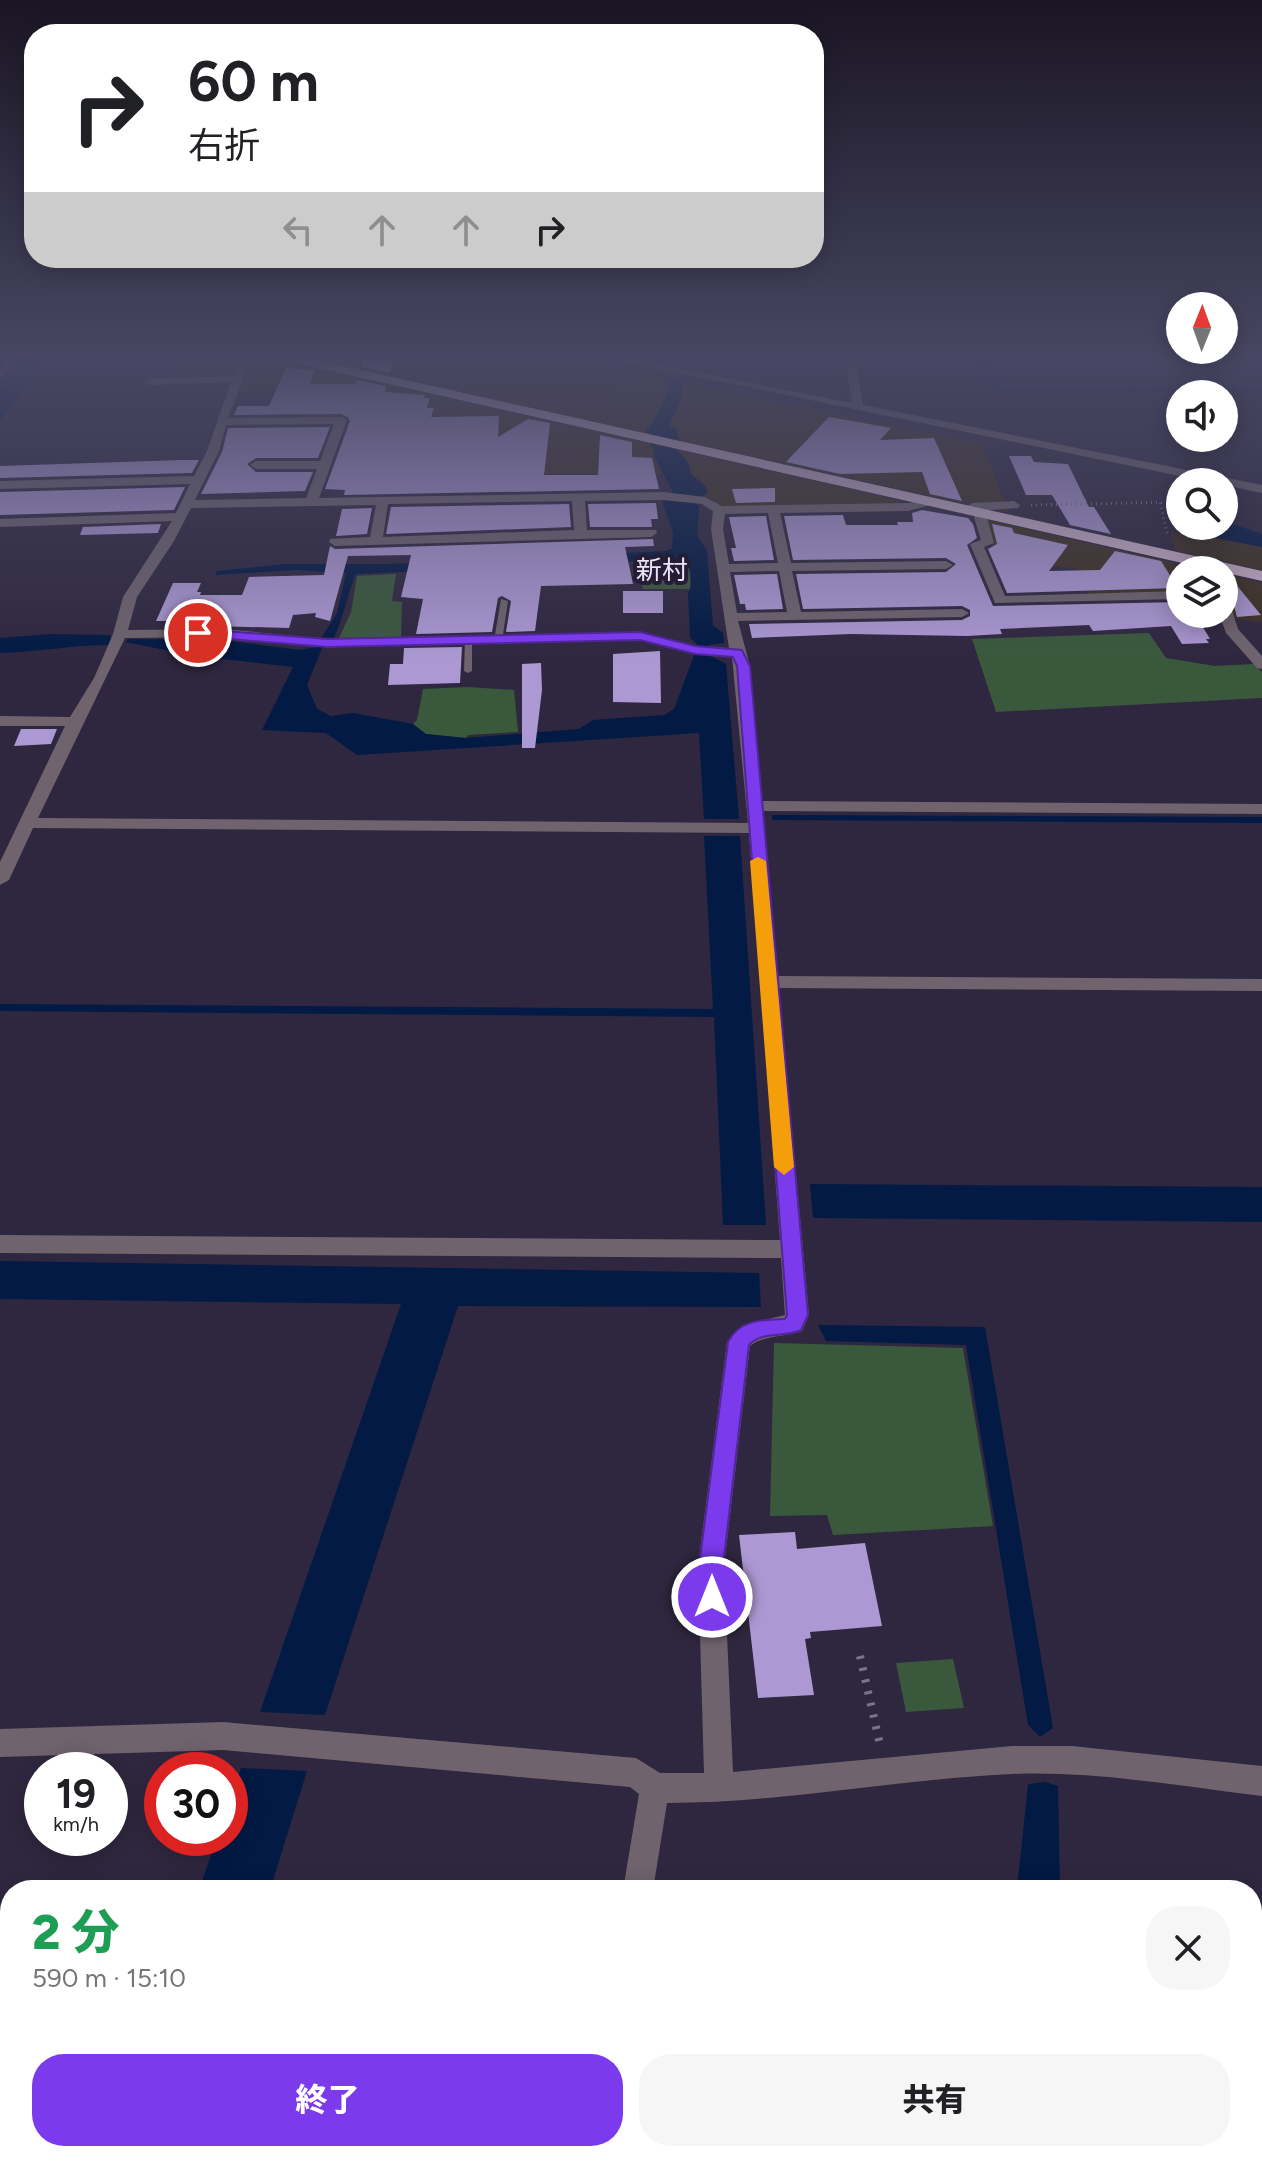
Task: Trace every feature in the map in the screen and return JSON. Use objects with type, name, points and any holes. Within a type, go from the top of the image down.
[{"type":"highway","points":[[749,460],[1166,557]]},
{"type":"highway","points":[[1238,572],[1262,576]]},
{"type":"street","points":[[0,880],[75,722],[101,678],[118,638],[130,597],[188,504],[209,460]]},
{"type":"street","points":[[311,502],[326,460]]},
{"type":"street","points":[[1106,460],[1260,492]]},
{"type":"street","points":[[256,465],[324,465]]},
{"type":"street","points":[[0,485],[199,480]]},
{"type":"street","points":[[188,504],[663,496],[705,501],[719,510],[908,507],[930,501]]},
{"type":"street","points":[[578,497],[581,534]]},
{"type":"street","points":[[376,541],[383,500]]},
{"type":"street","points":[[964,508],[1014,505]]},
{"type":"street","points":[[773,509],[795,616]]},
{"type":"street","points":[[719,510],[717,529],[731,617],[743,666],[797,1315],[794,1324],[758,1328],[745,1334],[739,1342],[711,1566],[719,1788]]},
{"type":"street","points":[[986,513],[980,517],[988,543],[976,544],[1000,600],[1166,595]]},
{"type":"street","points":[[0,523],[180,517]]},
{"type":"street","points":[[335,542],[651,533]]},
{"type":"street","points":[[723,568],[946,565]]},
{"type":"street","points":[[731,617],[962,613]]},
{"type":"street","points":[[1230,628],[1262,665]]},
{"type":"street","points":[[118,638],[224,633],[322,643],[640,636],[695,650],[738,653]]},
{"type":"street","points":[[0,721],[75,722]]},
{"type":"street","points":[[754,806],[1262,809]]},
{"type":"street","points":[[27,823],[755,828]]},
{"type":"street","points":[[769,982],[1262,985]]},
{"type":"street","points":[[0,1244],[791,1249]]},
{"type":"street","points":[[0,1743],[223,1736],[636,1773],[655,1788],[719,1788],[1012,1760],[1072,1760],[1262,1781]]},
{"type":"street","points":[[640,1880],[655,1788]]},
{"type":"lane","points":[[498,641],[504,601]]},
{"type":"lane","points":[[468,641],[468,671]]},
{"type":"path","points":[[1160,503],[1177,556]]},
{"type":"path","points":[[1014,505],[1166,503]]},
{"type":"path","points":[[860,1656],[885,1770]]},
{"type":"shaded area","points":[[389,460],[721,460],[899,500],[897,506],[723,508],[674,473],[385,476]]},
{"type":"shaded area","points":[[768,460],[988,460],[1009,513]]},
{"type":"shaded area","points":[[983,519],[1166,561],[1166,593],[1089,595],[1075,568],[1022,565],[1013,545],[992,545]]},
{"type":"shaded area","points":[[1173,540],[1238,540],[1262,545],[1262,570],[1238,565],[1238,556],[1199,556],[1176,551]]},
{"type":"shaded area","points":[[1238,577],[1262,583],[1262,622],[1238,619]]},
{"type":"green space","points":[[685,559],[689,564],[691,589],[643,589],[638,562]]},
{"type":"green space","points":[[396,574],[392,601],[402,602],[401,640],[338,640],[351,612],[357,576]]},
{"type":"green space","points":[[1149,633],[1166,658],[1215,666],[1254,664],[1262,672],[1262,698],[996,712],[972,639]]},
{"type":"green space","points":[[467,687],[514,690],[518,732],[468,735],[466,738],[425,734],[413,724],[417,720],[423,689]]},
{"type":"green space","points":[[774,1343],[963,1348],[993,1526],[833,1535],[827,1515],[770,1516]]},
{"type":"green space","points":[[953,1659],[964,1708],[906,1712],[896,1663]]},
{"type":"water","points":[[656,460],[686,460],[692,475],[706,486],[707,493],[695,503],[699,506],[697,535],[707,551],[713,625],[723,633],[724,643],[709,645],[709,655],[726,664],[739,819],[704,819],[699,733],[357,755],[326,733],[262,730],[293,667],[196,656],[125,642],[129,639],[222,640],[300,650],[323,646],[307,685],[317,709],[331,716],[353,713],[413,724],[426,734],[466,738],[579,729],[593,720],[664,715],[674,709],[698,645],[690,638],[690,576],[684,559],[356,574],[334,638],[322,637],[337,613],[346,573],[297,570],[215,575],[217,571],[285,564],[390,564],[666,551],[672,548],[673,532],[662,501],[673,492]]},
{"type":"water","points":[[1238,526],[1262,534],[1262,547],[1225,540],[1238,540]]},
{"type":"water","points":[[50,634],[110,635],[112,641],[110,645],[0,653],[0,638]]},
{"type":"water","points":[[772,815],[1262,817],[1262,823],[772,820]]},
{"type":"water","points":[[704,836],[740,836],[766,1225],[723,1225],[714,1017],[0,1011],[0,1004],[713,1009]]},
{"type":"water","points":[[810,1184],[1262,1187],[1262,1222],[813,1218]]},
{"type":"water","points":[[0,1261],[759,1273],[761,1307],[458,1306],[325,1715],[260,1712],[401,1304],[0,1299]]},
{"type":"water","points":[[818,1325],[985,1327],[1053,1728],[1040,1737],[1028,1725],[966,1345],[826,1341]]},
{"type":"water","points":[[248,1768],[307,1771],[273,1880],[202,1880],[211,1856],[248,1856]]},
{"type":"water","points":[[1045,1782],[1058,1786],[1060,1880],[1018,1880],[1028,1784]]},
{"type":"building","points":[[199,460],[192,473],[0,478],[0,466]]},
{"type":"building","points":[[218,460],[253,460],[247,464],[256,472],[313,472],[305,491],[201,494]]},
{"type":"building","points":[[336,460],[546,460],[544,475],[598,475],[599,460],[652,460],[659,489],[344,495],[345,490],[325,489]]},
{"type":"building","points":[[944,460],[962,501],[930,494],[922,472],[840,474],[786,462]]},
{"type":"building","points":[[1011,460],[1068,464],[1089,507],[1094,507],[1111,534],[1070,525],[1052,495],[1026,495]]},
{"type":"building","points":[[185,487],[174,510],[0,515],[0,492]]},
{"type":"building","points":[[775,488],[775,502],[736,503],[732,489]]},
{"type":"building","points":[[656,503],[658,519],[651,519],[652,527],[590,527],[588,504]]},
{"type":"building","points":[[569,504],[571,527],[386,534],[391,507]]},
{"type":"building","points":[[372,508],[367,534],[336,536],[342,509]]},
{"type":"building","points":[[922,510],[968,518],[977,538],[967,545],[993,606],[1166,602],[1166,626],[1093,631],[1089,625],[1000,629],[1002,634],[967,636],[851,634],[752,638],[749,624],[962,620],[970,616],[970,610],[962,606],[803,609],[796,574],[946,572],[956,564],[946,558],[793,560],[784,516],[843,515],[846,525],[898,525],[897,522],[913,522],[912,513]]},
{"type":"building","points":[[766,516],[774,560],[734,561],[731,548],[736,548],[729,517]]},
{"type":"building","points":[[161,524],[158,533],[80,535],[83,527]]},
{"type":"building","points":[[992,524],[1012,528],[1014,533],[1068,545],[1049,571],[1100,570],[1115,551],[1161,561],[1166,569],[1166,588],[1007,593],[988,549],[997,544]]},
{"type":"building","points":[[653,539],[654,546],[625,547],[633,584],[541,586],[535,631],[506,632],[511,601],[502,596],[498,598],[492,632],[416,634],[423,599],[401,597],[411,555],[348,556],[330,621],[315,617],[316,613],[293,615],[289,628],[213,626],[215,621],[156,621],[173,583],[201,583],[197,592],[201,592],[200,595],[242,595],[249,577],[324,575],[330,546],[335,549]]},
{"type":"building","points":[[777,574],[783,609],[746,610],[745,604],[740,604],[734,575]]},
{"type":"building","points":[[1238,587],[1261,615],[1238,617]]},
{"type":"building","points":[[623,591],[663,591],[663,613],[623,613]]},
{"type":"building","points":[[1172,628],[1203,628],[1210,639],[1206,639],[1209,643],[1182,644]]},
{"type":"building","points":[[462,647],[460,683],[388,685],[390,664],[403,664],[404,648]]},
{"type":"building","points":[[660,651],[661,703],[613,702],[613,654]]},
{"type":"building","points":[[541,663],[542,690],[535,748],[522,748],[522,664]]},
{"type":"building","points":[[21,729],[57,729],[51,744],[14,746]]},
{"type":"building","points":[[795,1532],[797,1549],[865,1543],[882,1626],[810,1632],[811,1638],[805,1639],[814,1695],[758,1698],[739,1535]]},
{"type":"slow traffic","points":[[758,861],[784,1167]]},
{"type":"district","name":"新村","points":[[662,570]]},
{"type":"route","points":[[198,633],[316,643],[640,636],[655,637],[695,650],[738,653],[743,666],[797,1315],[794,1324],[788,1327],[758,1328],[745,1334],[739,1342],[711,1566],[712,1597]]}]
